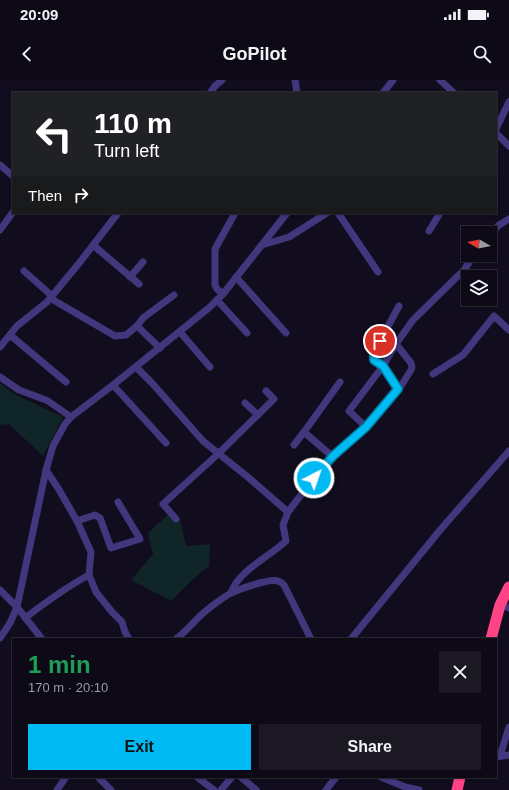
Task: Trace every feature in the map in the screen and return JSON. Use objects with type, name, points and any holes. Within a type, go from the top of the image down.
[{"type":"highway","points":[[491,638],[504,607],[509,587]]},
{"type":"highway","points":[[457,790],[460,778]]},
{"type":"street","points":[[211,92],[222,80]]},
{"type":"street","points":[[295,80],[297,92]]},
{"type":"street","points":[[383,92],[393,80]]},
{"type":"street","points":[[440,80],[453,92]]},
{"type":"street","points":[[497,126],[509,102]]},
{"type":"street","points":[[497,134],[509,146]]},
{"type":"street","points":[[0,165],[12,175]]},
{"type":"street","points":[[0,230],[12,213]]},
{"type":"street","points":[[0,347],[17,326],[51,297],[117,214]]},
{"type":"street","points":[[223,294],[215,285],[215,249],[234,214]]},
{"type":"street","points":[[0,638],[10,623],[17,608],[52,446],[65,424],[71,416],[136,367],[210,307],[223,294],[286,214]]},
{"type":"street","points":[[261,245],[289,237],[325,214]]},
{"type":"street","points":[[339,214],[378,272]]},
{"type":"street","points":[[429,231],[439,214]]},
{"type":"street","points":[[497,227],[509,219]]},
{"type":"street","points":[[93,246],[139,284]]},
{"type":"street","points":[[130,277],[142,262]]},
{"type":"street","points":[[366,427],[349,411],[383,366],[413,320],[464,270],[469,262]]},
{"type":"street","points":[[24,271],[51,297],[115,336],[126,335],[137,326],[143,318],[174,295]]},
{"type":"street","points":[[236,277],[286,333]]},
{"type":"street","points":[[217,300],[247,333]]},
{"type":"street","points":[[398,389],[383,366],[374,360],[374,352],[399,306]]},
{"type":"street","points":[[433,374],[463,355],[494,316],[509,330]]},
{"type":"street","points":[[137,326],[160,348]]},
{"type":"street","points":[[180,332],[210,367]]},
{"type":"street","points":[[10,335],[66,382]]},
{"type":"street","points":[[231,593],[234,585],[252,567],[278,549],[286,541],[284,524],[288,512],[333,456],[366,427],[398,389],[411,370],[411,362],[396,344]]},
{"type":"street","points":[[136,367],[203,441],[288,512]]},
{"type":"street","points":[[0,377],[19,390],[48,401],[71,416]]},
{"type":"street","points":[[294,445],[340,382]]},
{"type":"street","points":[[113,385],[166,443]]},
{"type":"street","points":[[176,519],[163,504],[218,454],[274,399],[266,390]]},
{"type":"street","points":[[246,403],[258,415]]},
{"type":"street","points":[[304,432],[333,456]]},
{"type":"street","points":[[352,638],[445,525],[509,451]]},
{"type":"street","points":[[46,470],[77,521],[91,552],[89,575],[96,592],[122,622],[128,638]]},
{"type":"street","points":[[77,521],[95,515],[100,518],[111,548],[140,539],[118,502]]},
{"type":"street","points":[[25,618],[50,599],[89,575]]},
{"type":"street","points":[[177,638],[200,616],[231,593],[270,580],[282,582],[310,638]]},
{"type":"street","points":[[0,590],[41,638]]},
{"type":"street","points":[[498,757],[509,727]]},
{"type":"street","points":[[498,757],[509,755]]},
{"type":"street","points":[[57,790],[65,778]]},
{"type":"street","points":[[99,778],[111,790]]},
{"type":"street","points":[[198,778],[214,790]]},
{"type":"street","points":[[221,790],[231,778]]},
{"type":"street","points":[[243,778],[256,790]]},
{"type":"street","points":[[326,790],[335,778]]},
{"type":"street","points":[[383,778],[405,787],[419,790]]},
{"type":"green space","points":[[0,383],[14,394],[63,417],[43,456],[9,424],[0,425]]},
{"type":"green space","points":[[170,513],[180,519],[186,546],[210,544],[209,566],[171,601],[131,580],[153,554],[148,533]]},
{"type":"route","points":[[314,478],[333,456],[366,427],[398,389],[383,366],[374,360],[374,352],[380,341]]}]
